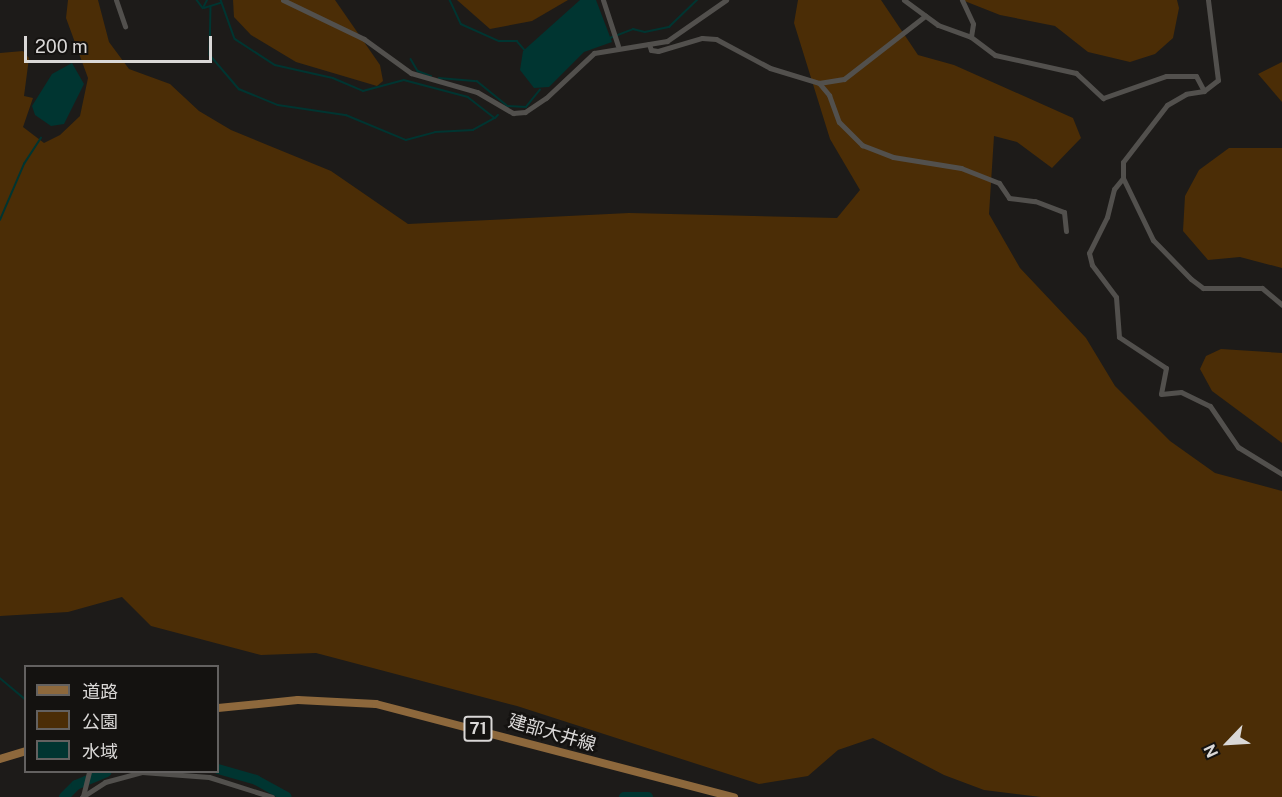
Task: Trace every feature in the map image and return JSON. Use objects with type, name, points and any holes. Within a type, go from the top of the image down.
[{"type":"main road","name":"建部大井線","points":[[219,708],[298,700],[376,704],[734,797]]},
{"type":"main road","points":[[0,759],[24,752]]},
{"type":"street","points":[[116,0],[125,26]]},
{"type":"street","points":[[283,0],[364,39],[411,73],[477,92],[513,113],[525,112],[546,98],[587,58],[618,46],[667,41],[726,0]]},
{"type":"street","points":[[603,0],[618,46]]},
{"type":"street","points":[[904,0],[925,16],[971,37],[1006,59],[1076,73],[1103,98],[1166,76],[1196,76],[1204,92]]},
{"type":"street","points":[[962,0],[973,24],[971,37]]},
{"type":"street","points":[[1208,0],[1218,80],[1204,92],[1186,94],[1167,105],[1123,162],[1123,178],[1153,240],[1191,279],[1203,288],[1248,285],[1262,288],[1282,305]]},
{"type":"street","points":[[649,44],[651,50],[658,51],[702,38],[716,39],[770,68],[819,82],[844,79],[925,16]]},
{"type":"street","points":[[819,82],[830,94],[839,122],[862,145],[893,157],[961,168],[999,183],[1009,198],[1035,201],[1064,212],[1066,231]]},
{"type":"street","points":[[1123,178],[1113,189],[1107,217],[1089,253],[1092,265],[1116,297],[1119,337],[1166,368],[1161,394],[1181,392],[1210,406],[1238,447],[1282,474]]},
{"type":"street","points":[[83,794],[88,773]]},
{"type":"street","points":[[83,794],[105,782],[137,773]]},
{"type":"street","points":[[152,773],[220,779],[272,797]]},
{"type":"green space","points":[[68,0],[98,0],[109,42],[129,69],[170,84],[199,111],[231,130],[331,171],[408,224],[629,213],[837,218],[860,190],[830,139],[794,23],[798,0],[881,0],[918,55],[954,65],[1073,118],[1081,138],[1052,168],[1017,142],[994,136],[989,214],[1020,268],[1086,338],[1115,386],[1170,441],[1215,473],[1282,491],[1282,797],[1041,797],[984,790],[944,775],[873,738],[838,750],[808,776],[759,784],[517,706],[316,653],[261,655],[151,626],[122,597],[68,612],[0,616],[0,53],[23,51],[29,58],[24,96],[33,98],[23,127],[44,143],[60,135],[80,116],[88,78],[66,18]]},
{"type":"green space","points":[[233,0],[335,0],[380,65],[383,81],[377,86],[296,62],[251,35],[234,17]]},
{"type":"green space","points":[[457,0],[568,0],[532,21],[490,29]]},
{"type":"green space","points":[[962,0],[1177,0],[1179,8],[1173,38],[1155,54],[1130,62],[1088,52],[1055,26],[1000,15]]},
{"type":"green space","points":[[1282,62],[1282,102],[1258,74]]},
{"type":"green space","points":[[1229,148],[1282,148],[1282,268],[1240,257],[1208,260],[1183,231],[1185,196],[1199,170]]},
{"type":"green space","points":[[1221,349],[1282,353],[1282,443],[1212,391],[1200,369],[1206,356]]},
{"type":"water","points":[[580,0],[596,0],[612,42],[584,52],[549,87],[534,88],[520,70],[523,51]]},
{"type":"water","points":[[72,63],[84,84],[64,124],[51,126],[35,115],[32,106],[52,74]]},
{"type":"waterway","points":[[197,0],[203,8],[207,0]]},
{"type":"waterway","points":[[221,0],[235,39],[275,65],[333,78],[363,91],[404,80],[468,97],[495,118],[498,115]]},
{"type":"waterway","points":[[450,0],[461,24],[499,41],[517,41],[524,49]]},
{"type":"waterway","points":[[610,38],[633,29],[645,32],[669,27],[697,0]]},
{"type":"waterway","points":[[204,8],[220,3]]},
{"type":"waterway","points":[[211,6],[210,55],[239,89],[278,105],[346,115],[406,140],[435,132],[473,130],[495,118]]},
{"type":"waterway","points":[[411,59],[418,71],[431,76]]},
{"type":"waterway","points":[[439,78],[477,81],[507,105]]},
{"type":"waterway","points":[[507,106],[526,107],[540,90]]},
{"type":"waterway","points":[[0,220],[24,164],[41,138]]},
{"type":"waterway","points":[[0,678],[24,698]]},
{"type":"waterway","points":[[219,769],[256,780],[287,797]]},
{"type":"waterway","points":[[64,797],[76,785],[104,773]]},
{"type":"waterway","points":[[624,797],[648,797]]}]
